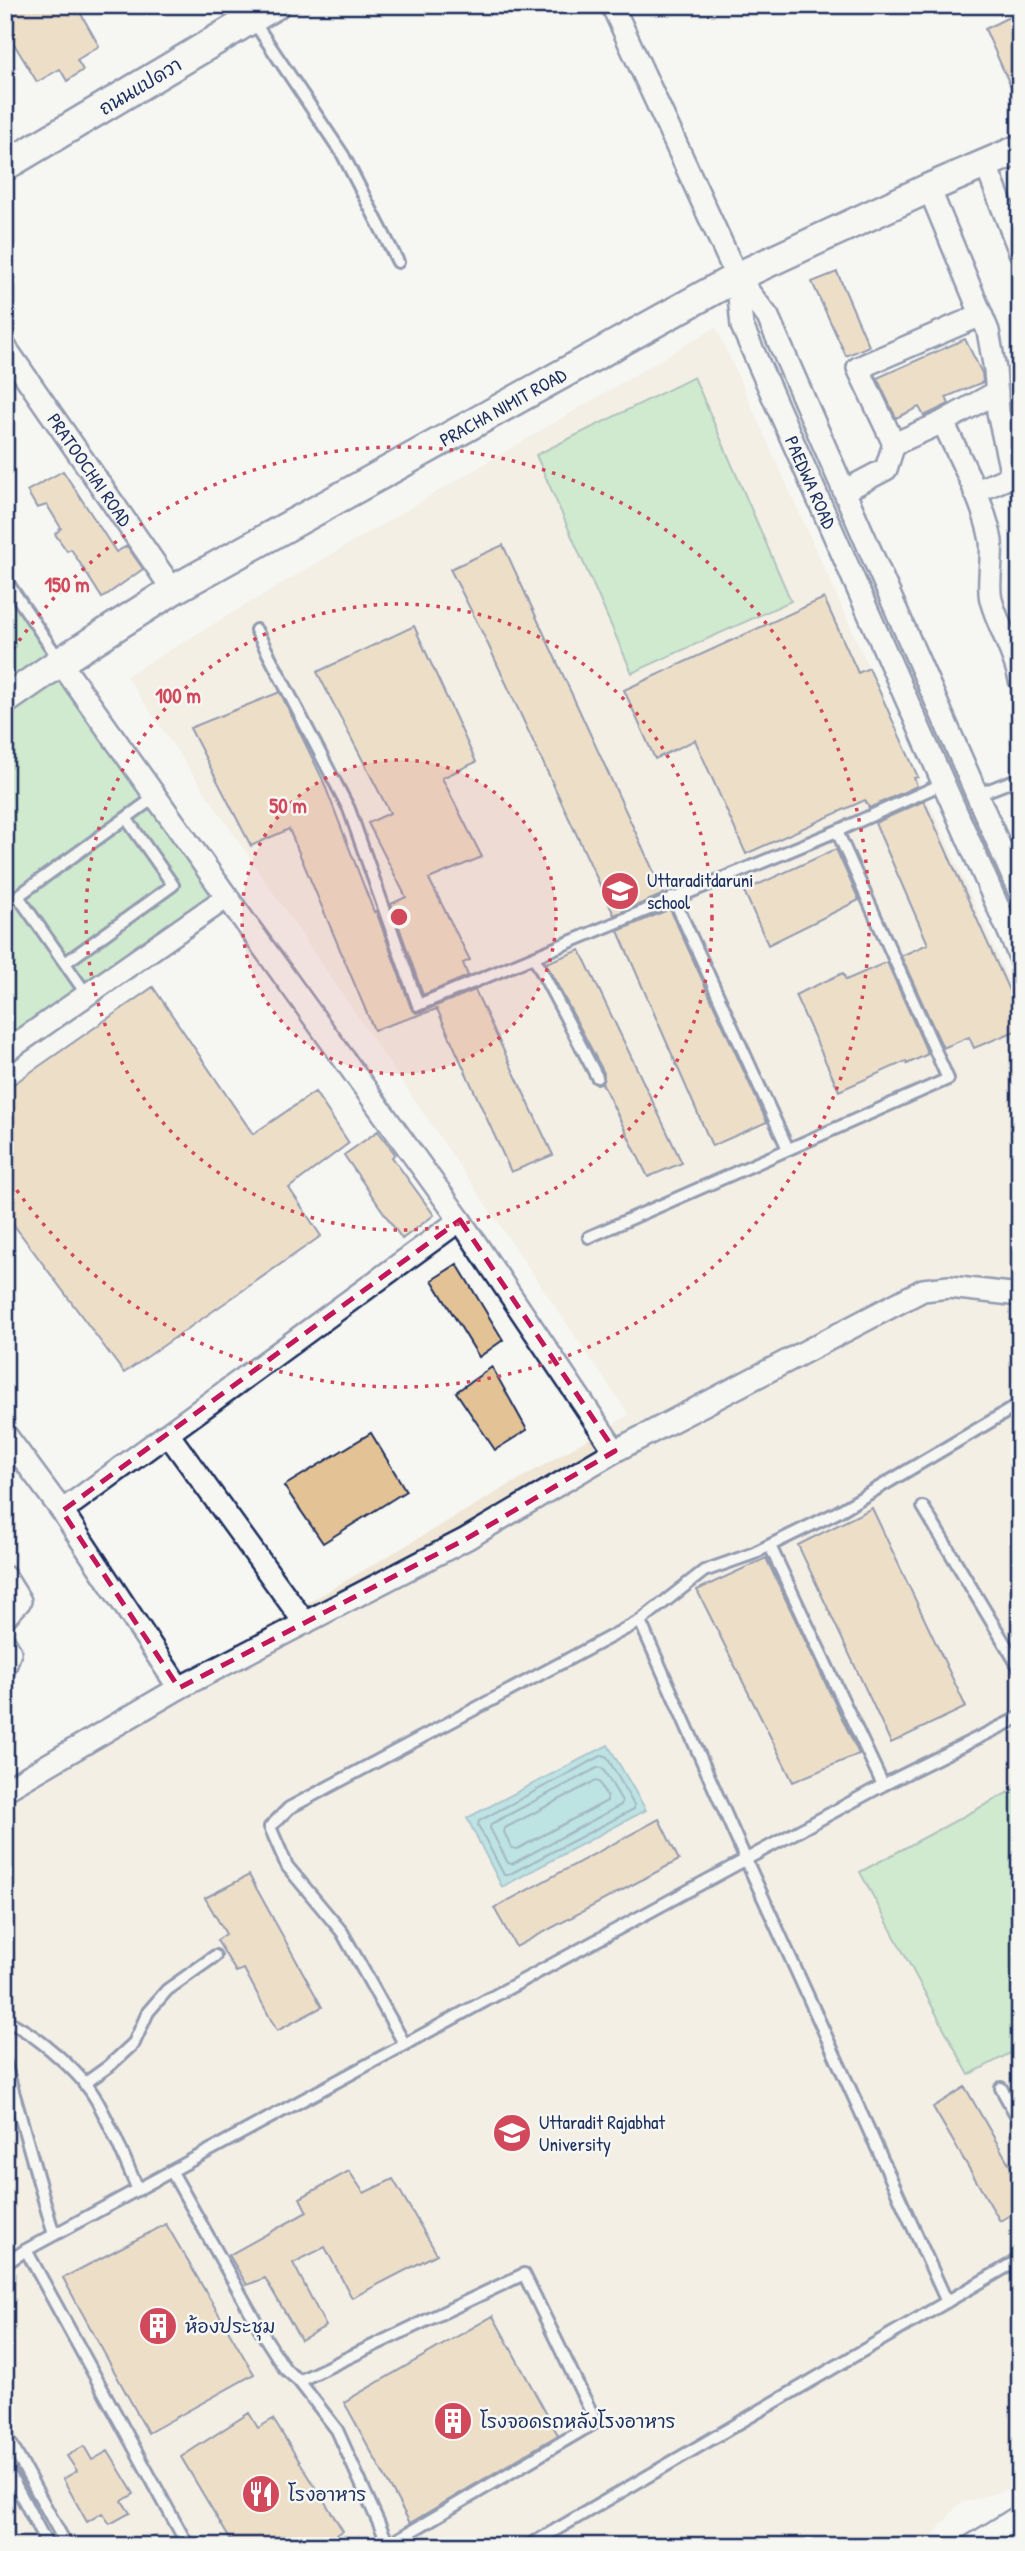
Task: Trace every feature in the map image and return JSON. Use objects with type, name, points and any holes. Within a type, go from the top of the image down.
[{"type":"main road","name":"ถนนแปดวา","points":[[5,166],[264,12]]},
{"type":"main road","name":"PRACHA NIMIT ROAD","points":[[5,700],[173,590],[737,277],[1020,149]]},
{"type":"street","name":"PAEDWA ROAD","points":[[612,5],[737,277],[742,326],[1020,957]]},
{"type":"street","points":[[985,163],[1020,252]]},
{"type":"street","points":[[929,188],[988,331],[995,370],[998,412],[1012,476],[975,492]]},
{"type":"street","points":[[737,277],[768,317],[1020,893]]},
{"type":"street","points":[[844,491],[886,469],[894,444],[858,368],[981,315]]},
{"type":"street","name":"PRATOOCHAI ROAD","points":[[5,347],[173,590]]},
{"type":"street","points":[[894,444],[943,422],[997,392]]},
{"type":"street","points":[[943,422],[975,492],[990,540],[990,596],[999,625],[1015,657],[1020,681]]},
{"type":"street","points":[[60,662],[460,1220],[615,1451]]},
{"type":"street","points":[[5,1052],[227,898]]},
{"type":"street","points":[[62,1511],[460,1220]]},
{"type":"street","points":[[5,1790],[179,1688],[466,1539],[615,1451],[923,1290],[948,1287],[1020,1295]]},
{"type":"street","points":[[5,1434],[62,1511],[179,1688]]},
{"type":"street","points":[[168,1434],[305,1623]]},
{"type":"street","points":[[5,1577],[20,1601],[5,1617]]},
{"type":"street","points":[[5,1643],[10,1652],[5,1667]]},
{"type":"street","points":[[972,2546],[1020,2516]]},
{"type":"lane","points":[[264,12],[398,262]]},
{"type":"lane","points":[[5,579],[60,662]]},
{"type":"lane","points":[[256,630],[349,809],[418,1005],[837,831],[942,784]]},
{"type":"lane","points":[[976,795],[1020,778]]},
{"type":"lane","points":[[87,995],[18,896],[155,797]]},
{"type":"lane","points":[[65,962],[173,885],[126,818]]},
{"type":"lane","points":[[589,1237],[948,1079],[837,831]]},
{"type":"lane","points":[[673,898],[788,1149]]},
{"type":"lane","points":[[534,957],[597,1077]]},
{"type":"lane","points":[[405,2045],[342,1932],[287,1867],[270,1827],[289,1808],[640,1621],[704,1571],[770,1546],[836,1513],[1020,1404]]},
{"type":"lane","points":[[923,1507],[1020,1669]]},
{"type":"lane","points":[[770,1546],[883,1785]]},
{"type":"lane","points":[[640,1621],[947,2302]]},
{"type":"lane","points":[[5,2264],[26,2250],[883,1785],[1020,1717]]},
{"type":"lane","points":[[84,2084],[134,2043],[148,2012],[167,1990],[215,1956]]},
{"type":"lane","points":[[5,2020],[19,2026],[60,2056],[96,2099],[138,2190]]},
{"type":"lane","points":[[5,2063],[54,2235]]},
{"type":"lane","points":[[1001,2088],[1020,2122]]},
{"type":"lane","points":[[172,2172],[285,2369],[299,2381],[337,2430],[389,2545],[596,2422],[524,2274],[299,2381]]},
{"type":"lane","points":[[26,2250],[188,2546]]},
{"type":"lane","points":[[528,2546],[1020,2259]]},
{"type":"lane","points":[[5,2433],[67,2546]]},
{"type":"lane","points":[[5,2466],[48,2546]]},
{"type":"highlighted area","points":[[460,1220],[615,1451],[466,1539],[179,1688],[62,1511]]},
{"type":"shaded area","name":"Uttaradit Rajabhat University","points":[[716,327],[1020,1005],[1020,2486],[959,2504],[924,2546],[5,2546],[5,1780],[629,1415],[126,676]]},
{"type":"green space","points":[[694,377],[791,601],[632,673],[536,455]]},
{"type":"green space","points":[[5,579],[227,897],[5,1052]]},
{"type":"green space","points":[[1020,1786],[1020,2048],[969,2075],[860,1872]]},
{"type":"water","points":[[608,1745],[646,1810],[502,1887],[467,1818]]},
{"type":"building","points":[[23,5],[76,5],[99,46],[77,60],[83,70],[67,81],[60,69],[37,82],[5,29],[5,16]]},
{"type":"building","points":[[1009,17],[1020,47],[1020,107],[985,29]]},
{"type":"building","points":[[837,272],[869,346],[846,356],[812,282]]},
{"type":"building","points":[[965,339],[982,373],[983,382],[946,397],[949,404],[924,416],[919,407],[896,418],[877,378]]},
{"type":"building","points":[[63,471],[116,552],[127,546],[143,569],[102,598],[71,549],[67,551],[55,534],[61,528],[47,505],[37,508],[27,491]]},
{"type":"building","points":[[503,545],[664,894],[614,915],[450,569]]},
{"type":"building","points":[[824,598],[858,673],[869,668],[918,777],[914,778],[917,786],[869,808],[865,800],[746,854],[695,740],[655,759],[624,690]]},
{"type":"building","points":[[414,626],[476,762],[442,778],[482,857],[429,879],[470,960],[463,963],[468,976],[423,995],[391,904],[406,897],[368,823],[390,813],[317,672]]},
{"type":"building","points":[[280,692],[322,778],[374,912],[376,911],[411,1008],[416,1013],[421,1012],[475,990],[553,1155],[511,1172],[437,1009],[374,1030],[289,829],[251,846],[190,728]]},
{"type":"building","points":[[924,801],[1020,1015],[1020,1029],[974,1048],[969,1037],[943,1048],[901,956],[928,944],[875,823]]},
{"type":"building","points":[[836,849],[859,900],[768,945],[744,891]]},
{"type":"building","points":[[670,909],[767,1122],[712,1146],[618,931]]},
{"type":"building","points":[[580,950],[682,1163],[648,1177],[602,1083],[604,1073],[546,963]]},
{"type":"building","points":[[887,962],[928,1054],[839,1091],[795,995],[843,973],[846,980]]},
{"type":"building","points":[[153,987],[253,1134],[315,1092],[349,1143],[289,1188],[321,1236],[124,1373],[5,1213],[5,1090]]},
{"type":"building","points":[[378,1131],[395,1154],[392,1157],[434,1215],[402,1239],[344,1155]]},
{"type":"building","points":[[457,1264],[503,1340],[479,1357],[432,1280]]},
{"type":"building","points":[[492,1367],[527,1430],[495,1450],[456,1392]]},
{"type":"building","points":[[371,1433],[406,1491],[323,1543],[284,1486]]},
{"type":"building","points":[[872,1508],[966,1707],[891,1743],[798,1545]]},
{"type":"building","points":[[766,1558],[859,1754],[793,1782],[697,1590]]},
{"type":"building","points":[[659,1819],[679,1860],[516,1947],[494,1908]]},
{"type":"building","points":[[249,1875],[322,2007],[277,2031],[244,1969],[236,1972],[217,1940],[226,1934],[205,1898]]},
{"type":"building","points":[[965,2087],[1020,2183],[1020,2209],[1000,2221],[933,2107]]},
{"type":"building","points":[[349,2171],[364,2193],[393,2179],[437,2254],[352,2298],[325,2247],[293,2263],[326,2326],[301,2340],[265,2278],[247,2285],[229,2255],[307,2212],[300,2198]]},
{"type":"building","name":"ห้องประชุม","points":[[166,2224],[254,2374],[148,2433],[63,2278]]},
{"type":"building","name":"โรงจอดรถหลังโรงอาหาร","points":[[493,2316],[558,2435],[410,2523],[344,2402]]},
{"type":"building","name":"โรงอาหาร","points":[[249,2413],[258,2428],[273,2419],[343,2531],[317,2546],[234,2546],[181,2457]]},
{"type":"building","points":[[84,2446],[92,2460],[108,2451],[134,2494],[122,2501],[130,2513],[110,2524],[102,2513],[87,2522],[63,2479],[77,2471],[67,2456]]},
{"type":"place","name":"Uttaraditdaruni school","points":[[620,891]]},
{"type":"place","name":"Uttaradit Rajabhat University","points":[[512,2133]]},
{"type":"place","name":"ห้องประชุม","points":[[158,2326]]},
{"type":"place","name":"โรงจอดรถหลังโรงอาหาร","points":[[453,2421]]},
{"type":"place","name":"โรงอาหาร","points":[[261,2494]]}]
